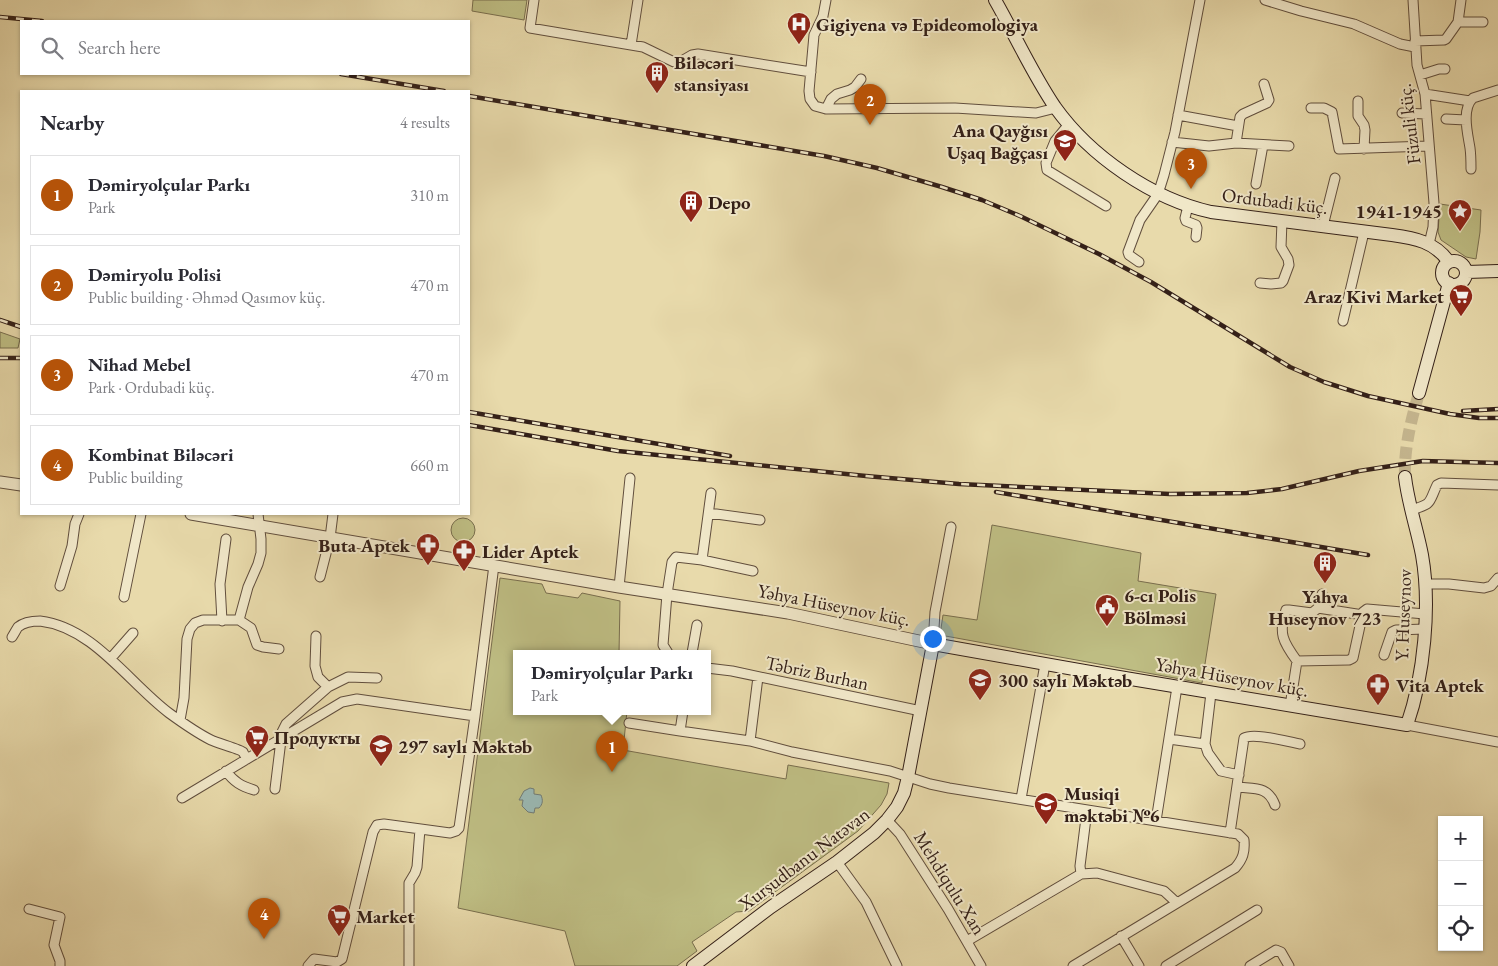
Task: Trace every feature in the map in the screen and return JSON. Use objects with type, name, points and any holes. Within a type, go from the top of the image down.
[{"type":"main road","name":"Ordubadi küç.","points":[[998,3],[1042,86],[1069,124],[1084,140],[1109,161],[1158,194],[1188,206],[1225,214],[1406,237],[1430,244]]},
{"type":"main road","points":[[1430,244],[1444,254],[1449,262]]},
{"type":"main road","points":[[1452,260],[1464,264],[1467,272],[1464,280],[1457,284],[1446,281],[1442,273],[1443,268],[1452,260]]},
{"type":"main road","points":[[1467,272],[1498,271]]},
{"type":"main road","points":[[1419,393],[1449,283]]},
{"type":"main road","name":"Y. Huseynov","points":[[1405,477],[1422,554],[1425,584],[1425,629],[1422,655],[1415,702],[1407,725]]},
{"type":"main road","name":"Yəhya Hüseynov küç.","points":[[933,644],[1407,725]]},
{"type":"main road","name":"Xurşudbanu Natəvan","points":[[693,966],[771,907],[837,862],[874,833],[887,820],[904,793],[933,644]]},
{"type":"street","points":[[534,0],[530,28],[631,44],[648,49],[674,62],[680,62],[692,54],[698,54],[811,72]]},
{"type":"street","points":[[631,44],[638,0]]},
{"type":"street","points":[[826,0],[823,16],[814,35],[809,91],[810,99],[815,106],[826,109],[955,108],[1036,113],[1056,108]]},
{"type":"street","points":[[1139,262],[1129,255],[1128,252],[1140,220],[1158,194],[1178,115],[1200,0]]},
{"type":"street","points":[[1265,0],[1354,24],[1400,44],[1415,44],[1446,39],[1458,22],[1461,0]]},
{"type":"street","name":"Füzuli küç.","points":[[1414,0],[1417,65],[1425,94],[1434,203],[1430,244]]},
{"type":"street","points":[[1458,22],[1483,22]]},
{"type":"street","points":[[1420,75],[1445,69]]},
{"type":"street","points":[[826,109],[837,94],[855,87],[861,79]]},
{"type":"street","points":[[1236,143],[1242,114],[1268,103],[1269,96],[1264,84]]},
{"type":"street","points":[[1425,94],[1470,100],[1498,90]]},
{"type":"street","points":[[1470,100],[1466,120],[1471,152],[1471,169]]},
{"type":"street","points":[[1358,101],[1358,116],[1365,130],[1364,149]]},
{"type":"street","points":[[1311,108],[1324,108],[1332,112],[1339,149],[1428,146]]},
{"type":"street","points":[[1402,113],[1426,114]]},
{"type":"street","points":[[1178,115],[1238,126]]},
{"type":"street","points":[[1446,119],[1466,120]]},
{"type":"street","points":[[1069,124],[1054,141],[1046,164],[1047,170],[1106,206]]},
{"type":"street","points":[[1172,142],[1209,146],[1236,143],[1289,146]]},
{"type":"street","points":[[1256,184],[1263,145]]},
{"type":"street","points":[[1323,226],[1335,178]]},
{"type":"street","points":[[1188,206],[1185,218],[1186,221],[1196,225],[1196,237]]},
{"type":"street","points":[[1260,283],[1281,283],[1289,265],[1288,259],[1281,247],[1282,221]]},
{"type":"street","points":[[1343,322],[1364,232]]},
{"type":"street","points":[[619,587],[630,478]]},
{"type":"street","points":[[0,482],[20,485]]},
{"type":"street","points":[[1412,510],[1429,504],[1437,485],[1441,483],[1498,486]]},
{"type":"street","points":[[702,560],[711,493]]},
{"type":"street","points":[[709,513],[760,520]]},
{"type":"street","points":[[60,586],[79,515]]},
{"type":"street","points":[[124,597],[141,515]]},
{"type":"street","name":"Yəhya Hüseynov küç.","points":[[197,515],[619,587],[788,613],[933,644]]},
{"type":"street","points":[[240,620],[248,587],[261,553],[258,515]]},
{"type":"street","points":[[320,577],[330,538],[333,515]]},
{"type":"street","points":[[933,644],[935,612],[951,527]]},
{"type":"street","points":[[222,621],[220,584],[226,539]]},
{"type":"street","points":[[666,650],[663,646],[667,594],[673,559],[676,557],[702,560],[753,571]]},
{"type":"street","points":[[308,966],[314,959],[337,962],[342,959],[377,825],[384,824],[450,833],[459,828],[494,565]]},
{"type":"street","points":[[1425,584],[1449,584],[1484,588],[1490,586],[1498,578]]},
{"type":"street","points":[[1290,706],[1297,661],[1287,648],[1282,637],[1286,610],[1312,613],[1318,608],[1322,594]]},
{"type":"street","points":[[1318,608],[1363,615]]},
{"type":"street","points":[[1297,661],[1350,660],[1353,658],[1366,609],[1425,614]]},
{"type":"street","points":[[180,720],[184,698],[187,639],[195,623],[203,620],[240,620],[251,628],[257,645],[262,648],[279,649]]},
{"type":"street","points":[[12,637],[18,628],[25,623],[35,621],[48,622],[64,626],[111,658],[168,712],[209,739],[243,752],[247,758]]},
{"type":"street","points":[[693,650],[697,626]]},
{"type":"street","points":[[1384,656],[1392,632],[1396,630],[1425,629]]},
{"type":"street","points":[[111,658],[133,633]]},
{"type":"street","points":[[316,636],[315,666],[318,678],[328,688]]},
{"type":"street","points":[[1021,799],[1045,664]]},
{"type":"street","name":"Təbriz Burhan","points":[[711,669],[921,711]]},
{"type":"street","points":[[275,789],[282,732],[286,724],[328,688],[348,677],[377,678]]},
{"type":"street","points":[[750,741],[758,677]]},
{"type":"street","points":[[1156,822],[1177,687]]},
{"type":"street","points":[[1211,693],[1205,744],[1208,753],[1221,771],[1239,775]]},
{"type":"street","points":[[182,798],[342,702],[349,700],[357,699],[475,716]]},
{"type":"street","points":[[680,731],[682,715]]},
{"type":"street","points":[[629,723],[750,741],[792,752],[890,771],[949,788],[1234,833],[1244,840],[1242,860],[1235,868],[1073,966]]},
{"type":"street","name":"Yəhya Hüseynov küç.","points":[[1407,725],[1498,742]]},
{"type":"street","points":[[1234,833],[1237,787],[1244,738],[1258,736],[1300,744]]},
{"type":"street","points":[[1169,739],[1205,744]]},
{"type":"street","points":[[226,771],[240,786],[254,790]]},
{"type":"street","points":[[1237,787],[1266,791],[1272,795],[1275,805]]},
{"type":"street","points":[[1081,874],[1080,866],[1087,810]]},
{"type":"street","name":"Mehdiqulu Xan","points":[[887,820],[900,834],[981,966]]},
{"type":"street","points":[[409,966],[409,884],[416,873],[420,829]]},
{"type":"street","points":[[837,862],[866,902],[896,966]]},
{"type":"street","points":[[967,941],[1081,874],[1098,873],[1164,891],[1177,903]]},
{"type":"street","points":[[29,909],[60,917],[61,920],[54,946],[60,966]]},
{"type":"street","points":[[1166,966],[1257,910]]},
{"type":"street","points":[[1121,936],[1139,966]]},
{"type":"street","points":[[1250,966],[1276,950],[1281,952],[1289,966]]},
{"type":"shaded area","points":[[473,0],[527,0],[524,20],[472,11]]},
{"type":"shaded area","points":[[1440,204],[1481,210],[1476,259],[1466,257],[1441,240],[1438,232]]},
{"type":"shaded area","points":[[0,332],[20,339],[18,348],[0,348]]},
{"type":"shaded area","points":[[458,518],[468,518],[475,525],[475,535],[468,542],[458,542],[451,535],[451,525]]},
{"type":"shaded area","points":[[992,525],[1141,553],[1138,581],[1216,594],[1202,683],[940,635],[943,615],[977,620]]},
{"type":"shaded area","points":[[500,578],[542,584],[546,593],[578,598],[582,593],[620,601],[619,650],[513,650],[513,715],[627,715],[623,750],[786,779],[788,765],[889,783],[887,794],[881,805],[858,831],[749,911],[736,912],[692,942],[697,951],[677,966],[575,966],[565,931],[458,908]]},
{"type":"water","points":[[530,788],[534,789],[534,794],[541,795],[542,799],[541,805],[539,808],[535,808],[534,813],[528,812],[522,806],[523,800],[519,800],[524,791]]},
{"type":"tunnel","points":[[1405,477],[1407,445],[1419,393]]},
{"type":"railway","points":[[0,17],[32,20]]},
{"type":"railway","points":[[347,75],[438,90]]},
{"type":"railway","points":[[470,96],[824,156],[877,168],[942,187],[982,200],[1020,216],[1099,254],[1151,282],[1290,367],[1324,382],[1368,396],[1450,414],[1479,418],[1498,418]]},
{"type":"railway","points":[[0,320],[20,327]]},
{"type":"railway","points":[[0,358],[20,358]]},
{"type":"railway","points":[[1463,411],[1498,409]]},
{"type":"railway","points":[[470,412],[730,456]]},
{"type":"railway","points":[[470,425],[618,451],[866,476],[959,484],[1170,494],[1247,493],[1282,489],[1359,471],[1423,461],[1498,463]]},
{"type":"railway","points":[[996,492],[1368,555]]},
{"type":"place","name":"Gigiyena və Epideomologiya","points":[[799,45]]},
{"type":"place","name":"Biləcəri stansiyası","points":[[657,94]]},
{"type":"place","name":"Dəmiryolu Polisi","points":[[870,125]]},
{"type":"place","name":"Ana Qayğısı Uşaq Bağçası","points":[[1065,162]]},
{"type":"place","name":"Nihad Mebel","points":[[1191,189]]},
{"type":"place","name":"Depo","points":[[691,223]]},
{"type":"place","name":"1941-1945","points":[[1460,232]]},
{"type":"place","name":"Araz Kivi Market","points":[[1461,317]]},
{"type":"place","name":"Buta Aptek","points":[[428,566]]},
{"type":"place","name":"Lider Aptek","points":[[464,572]]},
{"type":"place","name":"Yahya Huseynov 723","points":[[1325,584]]},
{"type":"place","name":"6-cı Polis Bölməsi","points":[[1107,627]]},
{"type":"place","name":"300 saylı Məktəb","points":[[980,701]]},
{"type":"place","name":"Vita Aptek","points":[[1378,706]]},
{"type":"place","name":"Продукты","points":[[257,758]]},
{"type":"place","name":"297 saylı Məktəb","points":[[381,767]]},
{"type":"place","name":"Dəmiryolçular Parkı","points":[[612,772]]},
{"type":"place","name":"Musiqi məktəbi №6","points":[[1046,825]]},
{"type":"place","name":"Market","points":[[339,937]]},
{"type":"place","name":"Kombinat Biləcəri","points":[[264,939]]}]
